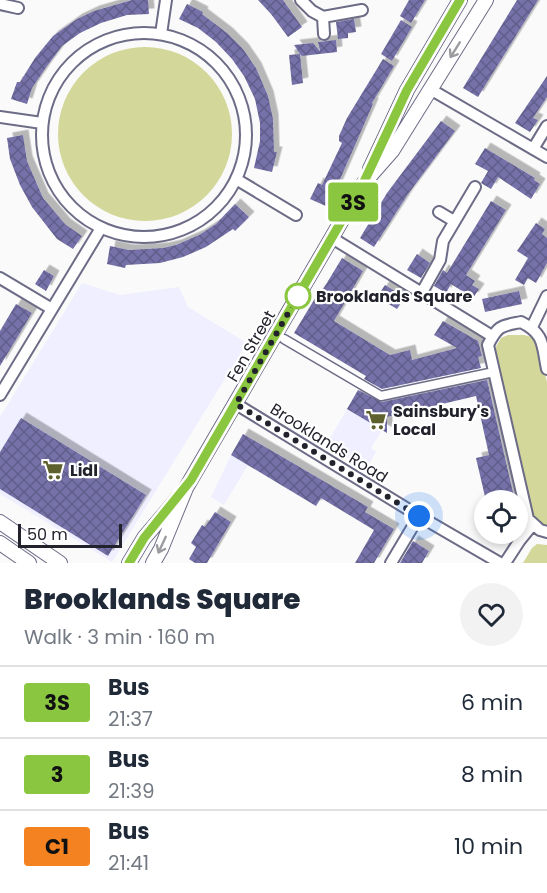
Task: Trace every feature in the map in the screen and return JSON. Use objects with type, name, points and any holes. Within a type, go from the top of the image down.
[{"type":"street","points":[[161,34],[166,0]]},
{"type":"street","points":[[301,0],[312,11],[323,17],[362,10]]},
{"type":"street","points":[[363,184],[407,90],[460,0]]},
{"type":"street","name":"Fen Street","points":[[153,563],[186,488],[363,184],[392,151],[486,0]]},
{"type":"street","points":[[0,4],[18,8]]},
{"type":"street","points":[[323,17],[324,34]]},
{"type":"street","points":[[133,33],[161,34],[179,39],[204,53],[225,73],[242,107],[246,126],[246,145],[236,179],[225,197],[200,220],[185,229],[152,237],[126,236],[101,228],[83,217],[67,203],[54,185],[46,165],[42,144],[42,123],[49,96],[58,80],[82,53],[107,40],[133,33]]},
{"type":"street","points":[[430,89],[547,157]]},
{"type":"street","points":[[0,117],[42,123]]},
{"type":"street","points":[[533,149],[547,126]]},
{"type":"street","points":[[236,179],[296,214]]},
{"type":"street","points":[[421,294],[440,260],[443,241],[475,187]]},
{"type":"street","points":[[439,212],[454,221]]},
{"type":"street","points":[[0,395],[101,228]]},
{"type":"street","points":[[332,238],[492,336]]},
{"type":"street","points":[[0,278],[52,309]]},
{"type":"street","points":[[532,327],[547,296]]},
{"type":"street","points":[[547,369],[539,334],[532,327],[521,322],[500,327],[492,336],[488,345],[528,519],[540,530],[547,532]]},
{"type":"street","points":[[284,339],[381,396],[494,372]]},
{"type":"street","name":"Brooklands Road","points":[[236,404],[500,563]]},
{"type":"street","points":[[129,563],[144,538],[186,488]]},
{"type":"street","points":[[391,563],[419,516]]},
{"type":"street","points":[[0,522],[60,563]]},
{"type":"street","points":[[505,563],[519,540],[533,524]]},
{"type":"street","points":[[0,543],[29,563]]},
{"type":"shaded area","points":[[82,283],[120,295],[179,287],[188,307],[247,343],[112,562],[0,494],[0,417]]},
{"type":"shaded area","points":[[347,409],[382,430],[371,448],[376,452],[366,469],[326,445]]},
{"type":"shaded area","points":[[231,455],[248,465],[224,505],[211,497]]},
{"type":"green space","points":[[145,47],[178,54],[193,62],[206,73],[217,86],[225,101],[232,134],[225,167],[217,182],[206,195],[193,206],[178,214],[145,221],[112,214],[97,206],[84,195],[73,182],[65,167],[58,134],[65,101],[73,86],[84,73],[97,62],[112,54]]},
{"type":"green space","points":[[508,335],[532,337],[537,343],[547,382],[547,526],[538,523],[530,515],[528,490],[524,490],[493,352],[501,338]]},
{"type":"green space","points":[[537,544],[547,545],[547,563],[523,563],[532,548]]},
{"type":"building","points":[[132,0],[148,0],[149,14],[127,15],[101,23],[80,33],[62,46],[47,66],[32,88],[27,104],[11,99],[17,82],[20,82],[35,58],[53,36],[77,19],[94,11]]},
{"type":"building","points":[[258,0],[283,0],[302,27],[288,37]]},
{"type":"building","points":[[409,0],[425,0],[411,23],[400,16]]},
{"type":"building","points":[[517,0],[538,0],[478,97],[463,88]]},
{"type":"building","points":[[187,4],[203,12],[202,14],[227,33],[243,49],[256,68],[268,96],[273,119],[274,152],[277,152],[272,172],[254,168],[260,141],[260,123],[255,99],[244,76],[216,42],[198,28],[179,19]]},
{"type":"building","points":[[354,19],[356,32],[348,33],[348,38],[338,39],[336,22]]},
{"type":"building","points":[[401,20],[412,27],[392,61],[381,54]]},
{"type":"building","points":[[336,40],[337,52],[302,56],[294,45],[313,43],[320,51],[318,42]]},
{"type":"building","points":[[300,54],[303,83],[292,85],[289,55]]},
{"type":"building","points":[[383,59],[394,66],[372,103],[328,207],[310,199],[318,183],[322,185],[342,143],[339,141],[339,136],[347,118]]},
{"type":"building","points":[[547,76],[547,97],[533,118],[538,120],[530,132],[515,123]]},
{"type":"building","points":[[441,121],[455,131],[408,194],[374,247],[360,238],[387,193]]},
{"type":"building","points":[[23,135],[27,161],[43,198],[65,224],[82,236],[73,249],[57,239],[32,207],[20,185],[10,159],[7,138]]},
{"type":"building","points":[[485,148],[535,178],[534,180],[540,184],[531,199],[498,177],[491,189],[481,183],[488,171],[475,164]]},
{"type":"building","points":[[491,201],[506,210],[466,275],[475,281],[472,285],[479,289],[473,298],[451,284],[446,293],[434,286],[443,270],[447,273]]},
{"type":"building","points":[[235,204],[249,217],[235,231],[233,229],[206,247],[183,257],[160,263],[126,265],[125,268],[107,264],[110,246],[129,250],[176,245],[199,235],[216,224]]},
{"type":"building","points":[[536,223],[545,229],[542,234],[547,238],[547,263],[536,283],[528,278],[524,285],[515,280],[528,258],[517,251]]},
{"type":"building","points":[[417,254],[430,263],[421,278],[407,270]]},
{"type":"building","points":[[342,258],[363,271],[334,321],[390,355],[410,350],[412,360],[457,348],[434,335],[443,321],[478,341],[482,356],[478,357],[481,368],[382,389],[364,379],[366,376],[294,333]]},
{"type":"building","points":[[44,270],[54,276],[46,291],[35,284]]},
{"type":"building","points":[[385,285],[405,297],[397,309],[377,297]]},
{"type":"building","points":[[519,291],[522,304],[485,312],[482,299]]},
{"type":"building","points":[[16,304],[32,313],[0,366],[0,331]]},
{"type":"building","points":[[487,380],[512,490],[483,490],[476,458],[489,455],[476,396],[387,417],[387,433],[347,409],[358,390],[382,402]]},
{"type":"building","name":"Lidl","points":[[21,418],[146,495],[108,556],[0,489],[0,452]]},
{"type":"building","points":[[243,434],[368,507],[365,512],[394,529],[374,563],[355,563],[374,530],[321,498],[316,506],[231,455]]},
{"type":"building","points":[[215,512],[231,522],[207,563],[195,563],[189,559],[196,547],[191,543],[202,525],[205,527]]},
{"type":"building","points":[[413,541],[429,551],[422,563],[400,563]]},
{"type":"bus line","name":"3S","points":[[129,563],[144,538],[191,480],[363,184],[407,90],[460,0]]},
{"type":"place","name":"Brooklands Square","points":[[298,296]]},
{"type":"place","name":"Sainsbury's Local","points":[[376,420]]},
{"type":"place","name":"Lidl","points":[[53,470]]},
{"type":"route","points":[[298,296],[236,404],[419,516]]}]
